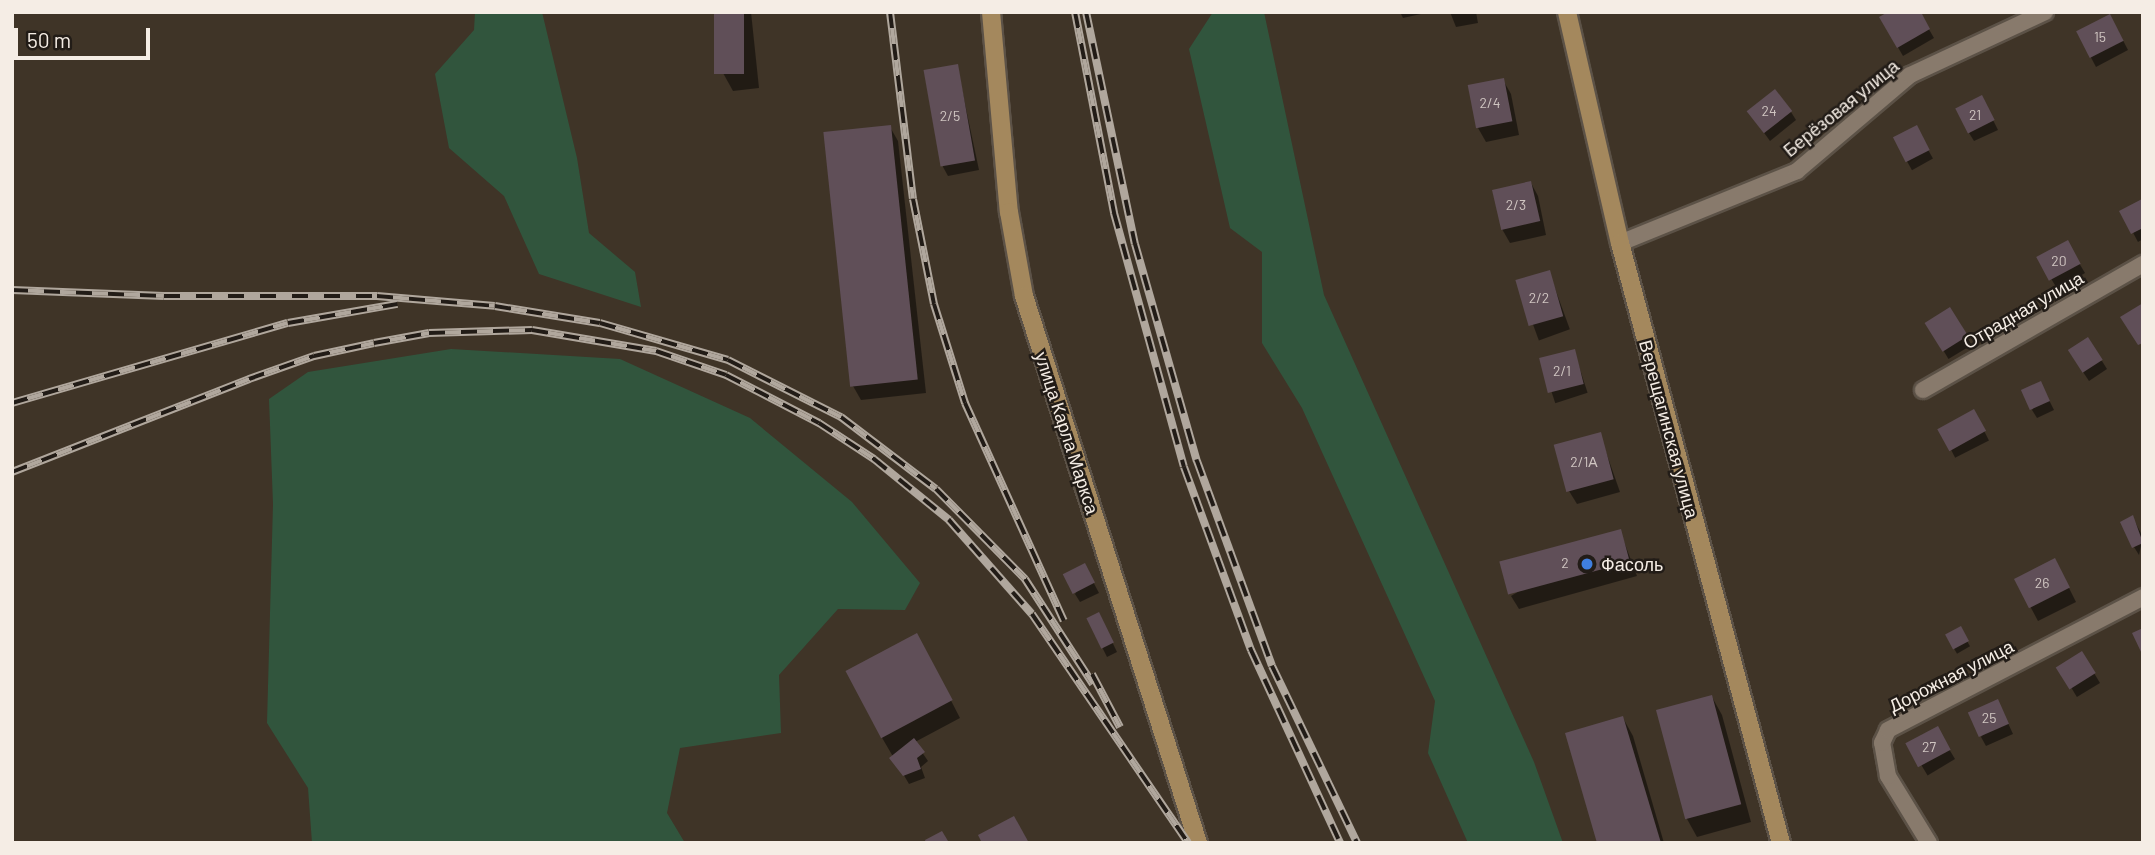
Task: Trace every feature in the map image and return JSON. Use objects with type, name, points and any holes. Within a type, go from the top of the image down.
[{"type":"main road","name":"улица Карла Маркса","points":[[990,12],[1009,212],[1024,296],[1198,843]]},
{"type":"main road","name":"Верещагинская улица","points":[[1567,12],[1620,243],[1781,843]]},
{"type":"street","name":"Берёзовая улица","points":[[1620,243],[1797,171],[1910,75],[2045,12]]},
{"type":"street","name":"Отрадная улица","points":[[1923,390],[2143,264]]},
{"type":"street","name":"Дорожная улица","points":[[1929,843],[1888,776],[1882,743],[1888,730],[2143,597]]},
{"type":"green space","points":[[475,12],[542,12],[577,158],[589,233],[635,272],[641,307],[539,274],[504,196],[449,148],[435,74],[474,30]]},
{"type":"green space","points":[[1213,12],[1264,12],[1324,295],[1534,762],[1563,843],[1468,843],[1428,753],[1435,701],[1302,408],[1262,343],[1262,252],[1230,228],[1189,49]]},
{"type":"green space","points":[[451,349],[620,359],[750,418],[852,502],[920,583],[905,610],[838,609],[779,675],[781,733],[680,748],[667,813],[685,843],[312,843],[308,788],[267,723],[273,504],[269,399],[308,372]]},
{"type":"building","points":[[714,12],[744,12],[744,74],[714,74]]},
{"type":"building","points":[[1888,12],[1921,12],[1930,29],[1897,48],[1879,17]]},
{"type":"building","points":[[2110,14],[2124,41],[2090,58],[2076,31]]},
{"type":"building","points":[[958,64],[975,161],[941,167],[924,70]]},
{"type":"building","points":[[1504,78],[1512,121],[1476,128],[1468,85]]},
{"type":"building","points":[[1775,89],[1792,111],[1764,133],[1747,111]]},
{"type":"building","points":[[1982,95],[1995,120],[1968,134],[1955,109]]},
{"type":"building","points":[[891,125],[918,380],[850,387],[823,132]]},
{"type":"building","points":[[1917,125],[1930,150],[1906,162],[1893,137]]},
{"type":"building","points":[[1531,181],[1540,221],[1501,230],[1492,190]]},
{"type":"building","points":[[2142,199],[2143,228],[2131,234],[2119,211]]},
{"type":"building","points":[[2068,240],[2081,264],[2049,281],[2036,257]]},
{"type":"building","points":[[1550,270],[1563,316],[1529,326],[1515,280]]},
{"type":"building","points":[[2143,303],[2143,343],[2138,345],[2120,317]]},
{"type":"building","points":[[1950,307],[1968,336],[1943,352],[1925,323]]},
{"type":"building","points":[[2088,337],[2103,360],[2083,373],[2068,350]]},
{"type":"building","points":[[1575,349],[1584,384],[1548,393],[1539,358]]},
{"type":"building","points":[[2041,381],[2050,401],[2030,410],[2021,390]]},
{"type":"building","points":[[1974,409],[1986,431],[1949,451],[1937,429]]},
{"type":"building","points":[[1601,432],[1614,479],[1566,492],[1554,445]]},
{"type":"building","points":[[2133,515],[2143,543],[2132,548],[2120,522]]},
{"type":"building","points":[[1621,529],[1630,562],[1508,594],[1499,562]]},
{"type":"building","points":[[2055,558],[2070,587],[2029,608],[2014,579]]},
{"type":"building","points":[[1085,563],[1095,583],[1073,594],[1063,574]]},
{"type":"building","points":[[1099,612],[1114,643],[1101,649],[1086,618]]},
{"type":"building","points":[[1961,626],[1969,641],[1953,649],[1945,634]]},
{"type":"building","points":[[2143,628],[2143,656],[2132,633]]},
{"type":"building","points":[[917,633],[953,700],[881,738],[845,671]]},
{"type":"building","points":[[2082,651],[2096,673],[2069,689],[2056,667]]},
{"type":"building","points":[[1712,695],[1741,804],[1685,819],[1656,710]]},
{"type":"building","points":[[1998,699],[2009,724],[1979,737],[1968,712]]},
{"type":"building","points":[[1623,716],[1661,843],[1597,843],[1565,733]]},
{"type":"building","points":[[1938,726],[1951,750],[1918,767],[1905,743]]},
{"type":"building","points":[[914,738],[925,752],[917,758],[921,769],[903,776],[889,758]]},
{"type":"building","points":[[1014,816],[1029,843],[982,843],[978,835]]},
{"type":"building","points":[[942,831],[948,841],[926,843],[925,840]]},
{"type":"railway","points":[[890,12],[913,199],[934,304],[965,403],[1064,621]]},
{"type":"railway","points":[[1075,12],[1114,213],[1184,467],[1251,650],[1340,843]]},
{"type":"railway","points":[[1086,12],[1135,244],[1197,461],[1272,666],[1357,843]]},
{"type":"railway","points":[[12,290],[164,296],[377,296],[495,306],[600,323],[728,360],[841,417],[936,489],[1025,579],[1093,684]]},
{"type":"railway","points":[[12,403],[288,323],[397,304]]},
{"type":"railway","points":[[12,472],[249,379],[314,356],[374,343],[429,333],[532,330],[656,351],[726,375],[819,423],[874,459],[949,520],[1032,614],[1188,843]]},
{"type":"railway","points":[[1092,674],[1120,727]]},
{"type":"place","name":"Фасоль","points":[[1587,564]]}]
